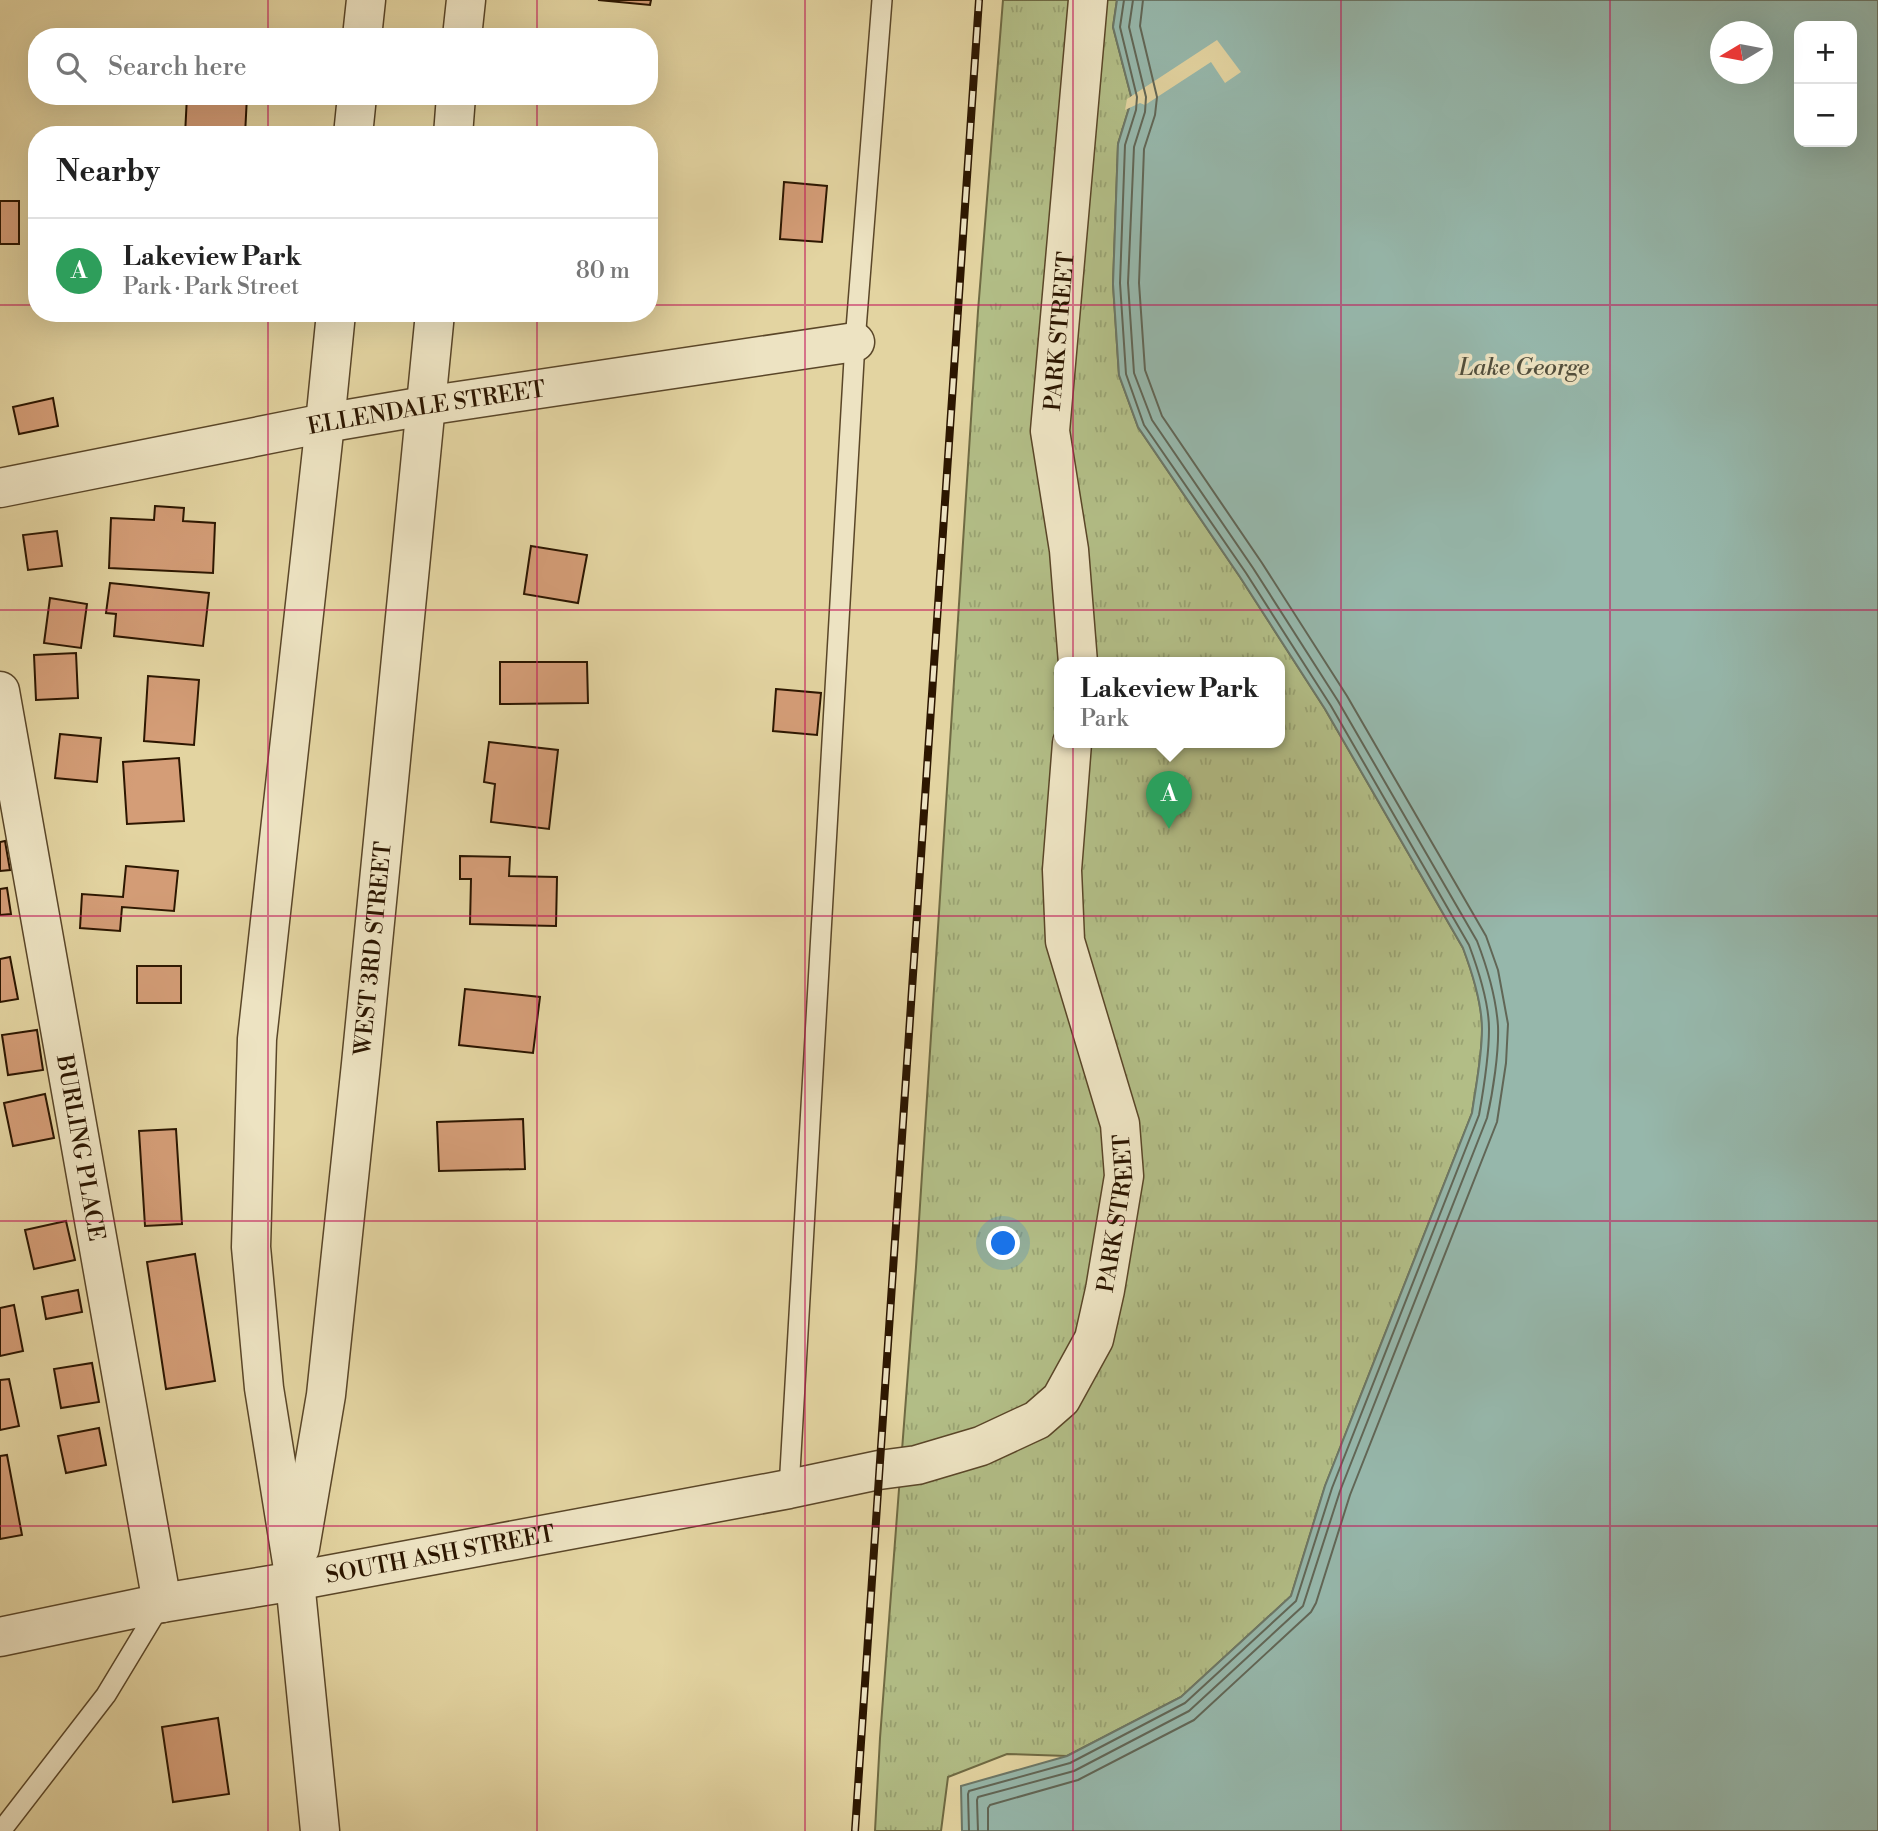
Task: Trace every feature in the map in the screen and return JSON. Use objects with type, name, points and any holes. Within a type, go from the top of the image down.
[{"type":"street","points":[[363,28],[366,0]]},
{"type":"street","points":[[463,28],[466,0]]},
{"type":"street","name":"PARK STREET","points":[[1078,657],[1069,550],[1050,430],[1088,0]]},
{"type":"street","points":[[354,126],[356,105]]},
{"type":"street","points":[[454,126],[455,105]]},
{"type":"street","name":"WEST 3RD STREET","points":[[320,1831],[295,1581],[264,1388],[251,1247],[257,1040],[335,322]]},
{"type":"street","name":"WEST 3RD STREET","points":[[295,1581],[326,1395],[434,322]]},
{"type":"street","name":"ELLENDALE STREET","points":[[0,488],[325,423],[855,342]]},
{"type":"street","name":"BURLING PLACE","points":[[0,691],[162,1603]]},
{"type":"street","name":"PARK STREET","points":[[879,1470],[917,1465],[981,1446],[1037,1420],[1061,1399],[1094,1339],[1124,1175],[1119,1124],[1065,941],[1062,870],[1072,748]]},
{"type":"street","name":"SOUTH ASH STREET","points":[[0,1637],[162,1603],[295,1581],[879,1470]]},
{"type":"lane","points":[[789,1489],[855,342],[882,0]]},
{"type":"lane","points":[[1,1831],[106,1695],[162,1603]]},
{"type":"green space","points":[[1003,0],[1117,0],[1113,27],[1131,96],[1118,144],[1113,284],[1119,375],[1138,427],[1240,577],[1325,709],[1463,948],[1473,977],[1482,1019],[1480,1060],[1472,1113],[1325,1486],[1291,1596],[1181,1697],[1067,1756],[1007,1754],[948,1777],[941,1831],[875,1831],[916,1267],[978,311]]},
{"type":"water","name":"Lake George","points":[[1117,0],[1878,0],[1878,1831],[962,1831],[961,1786],[1067,1756],[1181,1697],[1291,1596],[1325,1486],[1472,1113],[1481,1050],[1480,1009],[1463,948],[1325,709],[1240,577],[1138,427],[1119,375],[1113,284],[1118,144],[1131,96],[1113,27]]},
{"type":"pier","points":[[1217,40],[1241,72],[1225,83],[1211,62],[1145,105],[1140,103],[1125,110],[1127,99]]},
{"type":"building","points":[[598,0],[651,0],[650,5]]},
{"type":"building","points":[[187,105],[247,105],[245,126],[185,126]]},
{"type":"building","points":[[784,182],[827,186],[822,242],[780,239]]},
{"type":"building","points":[[0,201],[19,201],[19,244],[0,244]]},
{"type":"building","points":[[53,398],[58,426],[19,434],[13,407]]},
{"type":"building","points":[[155,506],[184,508],[183,521],[215,523],[213,573],[109,568],[111,518],[154,520]]},
{"type":"building","points":[[57,531],[62,566],[28,570],[23,535]]},
{"type":"building","points":[[531,546],[587,555],[578,603],[524,594]]},
{"type":"building","points":[[110,583],[209,593],[203,646],[114,636],[116,614],[106,613]]},
{"type":"building","points":[[50,598],[87,604],[81,648],[44,643]]},
{"type":"building","points":[[76,653],[78,698],[36,700],[34,655]]},
{"type":"building","points":[[500,662],[587,662],[588,703],[500,704]]},
{"type":"building","points":[[148,676],[199,680],[194,745],[144,741]]},
{"type":"building","points":[[776,689],[821,693],[817,735],[773,731]]},
{"type":"building","points":[[60,734],[101,738],[97,782],[55,778]]},
{"type":"building","points":[[489,742],[558,750],[549,829],[491,822],[495,784],[484,782]]},
{"type":"building","points":[[179,758],[184,821],[127,824],[123,762]]},
{"type":"building","points":[[5,841],[10,870],[0,871],[0,842]]},
{"type":"building","points":[[460,856],[510,857],[509,876],[557,877],[556,926],[470,924],[471,879],[460,879]]},
{"type":"building","points":[[126,866],[178,871],[174,911],[122,907],[120,931],[80,928],[82,894],[123,897]]},
{"type":"building","points":[[7,888],[11,914],[0,915],[0,889]]},
{"type":"building","points":[[10,957],[18,999],[0,1002],[0,959]]},
{"type":"building","points":[[137,966],[181,966],[181,1003],[137,1003]]},
{"type":"building","points":[[465,989],[540,997],[533,1053],[459,1045]]},
{"type":"building","points":[[37,1030],[43,1070],[8,1075],[2,1035]]},
{"type":"building","points":[[45,1094],[54,1138],[13,1146],[4,1103]]},
{"type":"building","points":[[523,1119],[525,1169],[439,1171],[437,1122]]},
{"type":"building","points":[[176,1129],[182,1224],[145,1226],[139,1131]]},
{"type":"building","points":[[66,1221],[75,1260],[34,1269],[25,1230]]},
{"type":"building","points":[[195,1254],[215,1381],[166,1389],[147,1262]]},
{"type":"building","points":[[78,1290],[82,1312],[46,1319],[42,1297]]},
{"type":"building","points":[[14,1305],[23,1351],[0,1356],[0,1308]]},
{"type":"building","points":[[92,1363],[99,1402],[61,1408],[54,1369]]},
{"type":"building","points":[[9,1379],[19,1426],[0,1430],[0,1380]]},
{"type":"building","points":[[99,1428],[106,1465],[66,1473],[58,1436]]},
{"type":"building","points":[[7,1455],[22,1535],[0,1539],[0,1456]]},
{"type":"building","points":[[218,1718],[229,1794],[173,1802],[162,1727]]},
{"type":"railway","points":[[855,1831],[979,0]]},
{"type":"place","name":"Lakeview Park","points":[[1169,829]]}]
